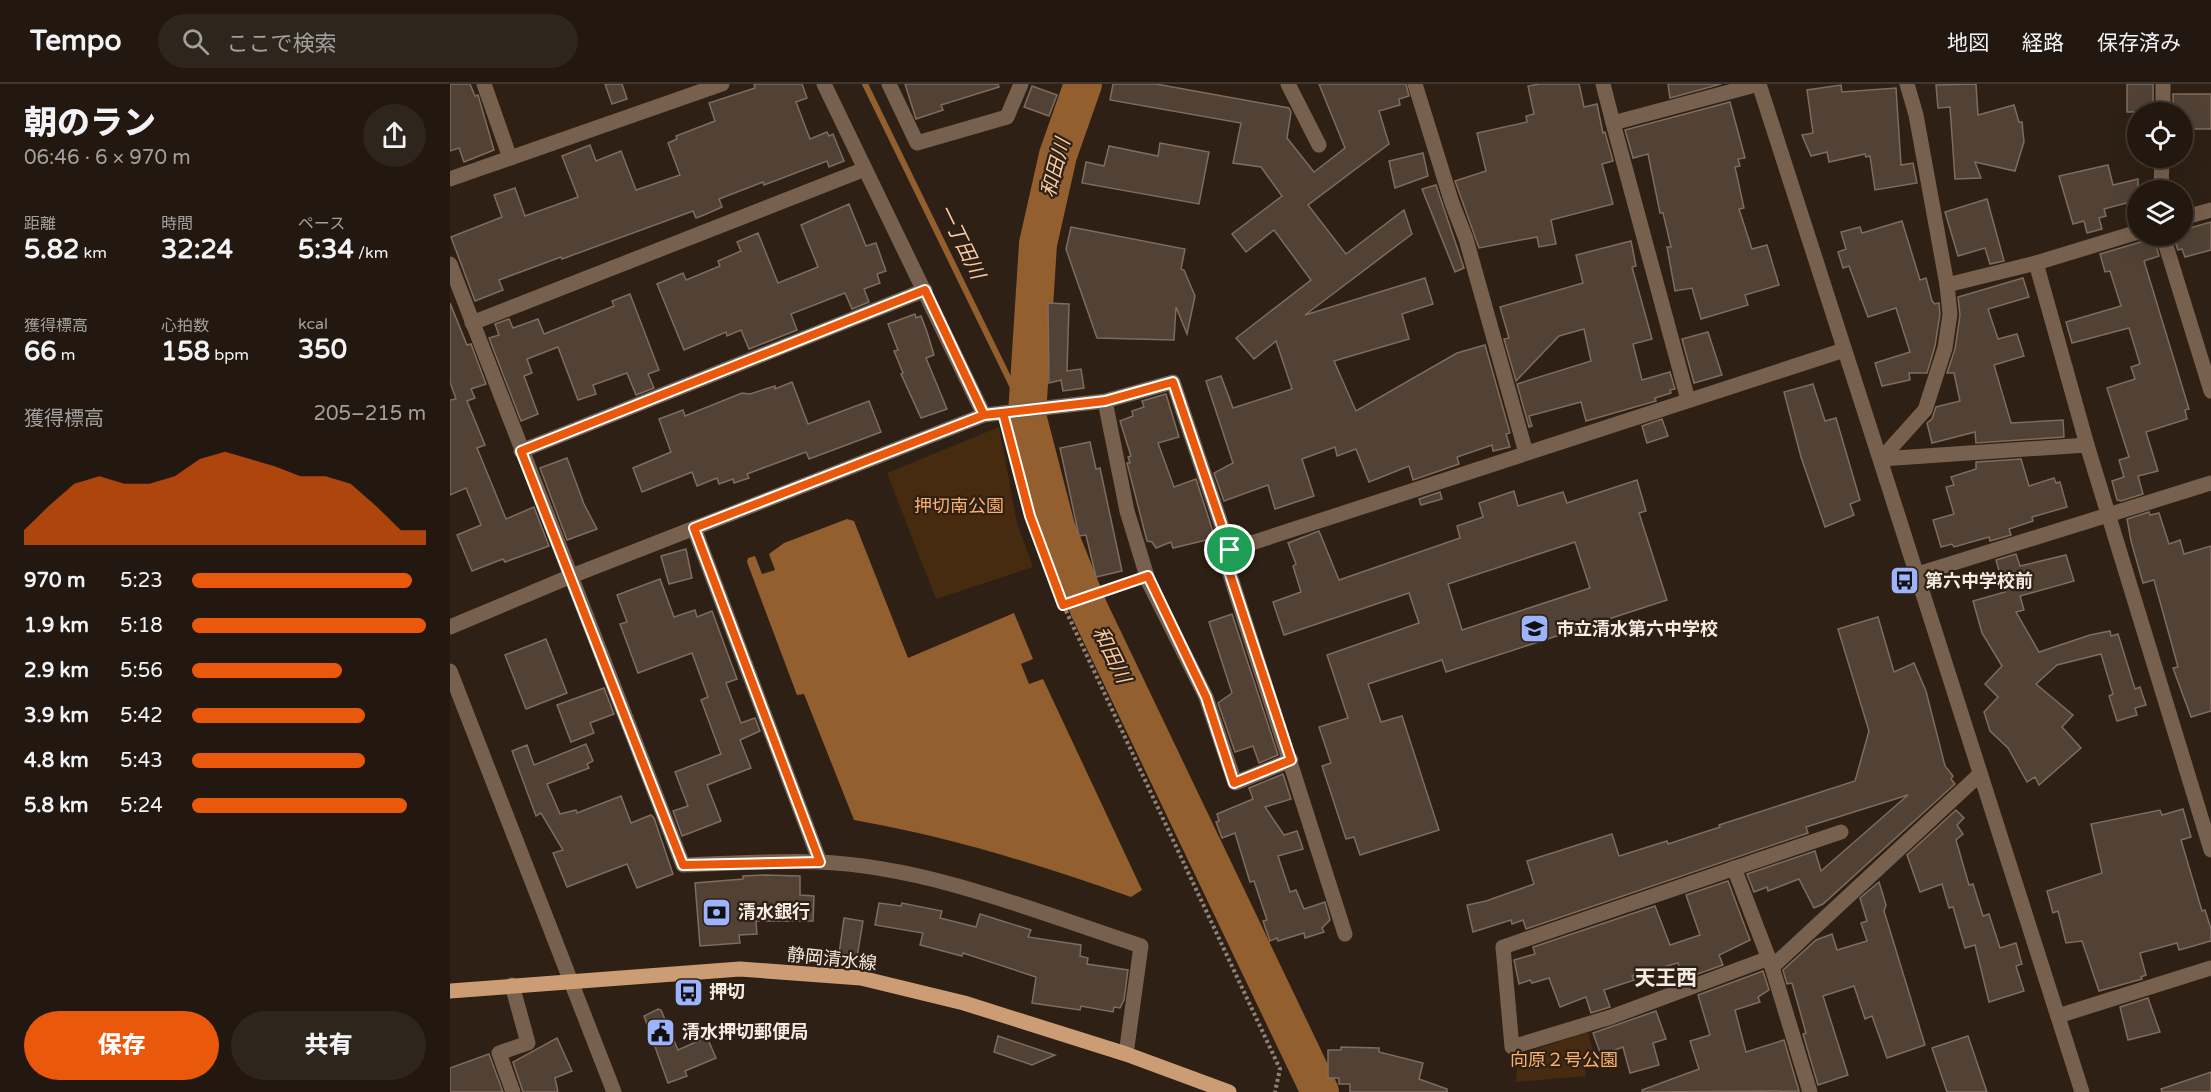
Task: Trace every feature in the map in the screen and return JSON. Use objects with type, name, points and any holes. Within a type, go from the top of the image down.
[{"type":"main road","name":"静岡清水線","points":[[450,991],[740,969],[861,978],[964,1003],[1126,1054],[1225,1092]]},
{"type":"street","points":[[484,84],[510,158]]},
{"type":"street","points":[[450,179],[722,84]]},
{"type":"street","points":[[824,84],[984,415]]},
{"type":"street","points":[[889,84],[917,143],[1007,117],[1020,84]]},
{"type":"street","points":[[1288,84],[1319,145]]},
{"type":"street","points":[[1415,84],[1452,203],[1466,239],[1526,453]]},
{"type":"street","points":[[1603,84],[1688,400]]},
{"type":"street","points":[[1613,123],[1759,84],[1918,574],[1979,775],[2082,1092]]},
{"type":"street","points":[[1881,459],[1924,410],[1945,348],[1950,314],[1947,285],[1916,115],[1907,84]]},
{"type":"street","points":[[2163,84],[2163,102]]},
{"type":"street","points":[[472,323],[865,169]]},
{"type":"street","points":[[2193,216],[2211,210]]},
{"type":"street","points":[[1947,285],[2036,264],[2127,235]]},
{"type":"street","points":[[2167,246],[2206,352],[2211,391]]},
{"type":"street","points":[[450,264],[569,577],[683,865],[820,862],[904,874],[1005,901],[1141,946],[1126,1054]]},
{"type":"street","points":[[2036,264],[2087,445],[2211,850]]},
{"type":"street","points":[[521,451],[925,290]]},
{"type":"street","points":[[1230,550],[1844,350]]},
{"type":"street","points":[[450,627],[569,577],[984,415],[1105,401],[1173,382],[1230,550],[1226,562],[1345,934]]},
{"type":"street","points":[[1105,401],[1127,511],[1148,576],[1206,697],[1234,783],[1291,760]]},
{"type":"street","points":[[1881,459],[2087,445]]},
{"type":"street","points":[[1918,574],[2211,483]]},
{"type":"street","points":[[694,528],[820,862]]},
{"type":"street","points":[[450,671],[614,1092]]},
{"type":"street","points":[[1841,832],[1503,947],[1512,1047],[1611,1017],[1771,962],[1979,775]]},
{"type":"street","points":[[1734,868],[1771,962],[1810,1092]]},
{"type":"street","points":[[2058,1016],[2211,968]]},
{"type":"street","points":[[512,985],[528,1043],[499,1053],[513,1092]]},
{"type":"path","points":[[1010,412],[1030,516],[1063,605],[1280,1069],[1275,1092]]},
{"type":"path","points":[[1063,605],[1148,576]]},
{"type":"green space","name":"押切南公園","points":[[999,427],[1017,523],[1033,567],[936,599],[887,473]]},
{"type":"green space","name":"向原２号公園","points":[[1588,1032],[1596,1061],[1584,1063],[1586,1076],[1516,1082],[1518,1055]]},
{"type":"shaded area","points":[[847,519],[854,521],[908,658],[1014,613],[1033,659],[1021,664],[1029,684],[1043,679],[1142,890],[1131,897],[994,852],[854,820],[804,694],[797,695],[747,562],[748,558],[755,556],[762,574],[775,570],[769,554],[784,543]]},
{"type":"building","points":[[450,84],[470,84],[475,96],[478,95],[494,150],[464,162],[459,148],[450,151]]},
{"type":"building","points":[[605,84],[622,84],[627,99],[612,104]]},
{"type":"building","points":[[754,84],[802,84],[807,98],[796,102],[810,139],[827,132],[829,136],[833,134],[844,161],[829,167],[827,161],[764,185],[763,182],[719,199],[722,207],[696,218],[693,211],[499,280],[503,290],[475,301],[451,237],[502,217],[494,195],[515,188],[525,216],[578,197],[562,156],[590,145],[596,161],[621,151],[636,190],[680,175],[668,143],[677,139],[676,136],[715,121],[709,103],[755,88]]},
{"type":"building","points":[[905,84],[998,84],[999,87],[941,105],[943,110],[916,119]]},
{"type":"building","points":[[1113,84],[1156,84],[1289,108],[1291,112],[1287,138],[1314,172],[1345,148],[1319,84],[1406,84],[1409,96],[1399,99],[1400,105],[1379,111],[1389,144],[1308,205],[1346,254],[1404,210],[1412,234],[1305,315],[1425,278],[1433,304],[1402,314],[1409,339],[1334,361],[1356,411],[1457,353],[1485,345],[1510,433],[1506,434],[1510,447],[1493,451],[1492,445],[1457,457],[1459,464],[1413,480],[1409,466],[1369,482],[1356,449],[1337,456],[1335,447],[1302,459],[1314,496],[1275,509],[1268,485],[1224,501],[1214,473],[1233,463],[1206,381],[1221,376],[1233,408],[1292,389],[1276,341],[1254,359],[1236,338],[1311,280],[1274,230],[1246,252],[1232,234],[1282,196],[1261,167],[1233,163],[1241,123],[1110,100]]},
{"type":"building","points":[[1579,84],[1584,107],[1597,104],[1603,133],[1605,132],[1613,161],[1602,164],[1613,204],[1551,220],[1556,244],[1539,247],[1537,237],[1479,248],[1455,181],[1486,171],[1477,133],[1527,122],[1526,116],[1534,114],[1528,86]]},
{"type":"building","points":[[1668,84],[1721,84],[1670,98]]},
{"type":"building","points":[[1976,84],[1978,115],[2014,105],[2019,122],[2022,122],[2024,142],[2015,171],[1975,162],[1981,178],[1955,179],[1950,107],[1938,108],[1936,85]]},
{"type":"building","points":[[2127,84],[2153,84],[2153,102],[2127,102]]},
{"type":"building","points":[[1841,85],[1842,92],[1896,88],[1901,165],[1913,163],[1917,183],[1875,190],[1870,156],[1866,157],[1865,154],[1829,162],[1827,152],[1811,156],[1802,135],[1813,133],[1807,90]]},
{"type":"building","points":[[1032,86],[1057,95],[1049,116],[1024,107]]},
{"type":"building","points":[[2173,94],[2211,94],[2211,129],[2193,129],[2193,102],[2173,102]]},
{"type":"building","points":[[1730,102],[1745,158],[1738,159],[1740,166],[1735,167],[1744,208],[1739,209],[1752,249],[1767,245],[1779,285],[1745,295],[1748,305],[1701,319],[1692,288],[1675,291],[1667,247],[1671,247],[1663,213],[1660,213],[1648,154],[1633,158],[1625,130]]},
{"type":"building","points":[[1160,143],[1209,152],[1199,204],[1082,183],[1086,162],[1104,166],[1109,146],[1158,156]]},
{"type":"building","points":[[1423,153],[1428,176],[1395,188],[1389,161]]},
{"type":"building","points":[[2108,165],[2113,185],[2127,182],[2127,203],[2104,209],[2106,216],[2099,218],[2102,229],[2087,233],[2084,221],[2073,224],[2059,176]]},
{"type":"building","points":[[1436,185],[1464,268],[1455,272],[1422,189]]},
{"type":"building","points":[[1987,199],[2004,261],[1990,264],[1985,248],[1958,256],[1945,212]]},
{"type":"building","points":[[849,204],[866,246],[876,243],[886,271],[877,274],[880,283],[864,289],[869,302],[852,309],[845,293],[791,314],[797,330],[749,349],[741,330],[727,336],[726,332],[684,350],[657,284],[683,273],[686,280],[720,266],[718,261],[741,251],[737,242],[758,233],[778,283],[818,267],[801,225]]},
{"type":"building","points":[[1902,221],[1920,280],[1926,278],[1932,301],[1935,304],[1939,303],[1940,314],[1935,346],[1927,373],[1909,373],[1910,380],[1882,386],[1875,363],[1910,352],[1896,308],[1868,317],[1849,266],[1843,268],[1838,252],[1846,249],[1841,232],[1860,227],[1862,233]]},
{"type":"building","points":[[2211,222],[2211,250],[2185,257],[2182,249],[2178,250],[2177,246],[2193,246],[2193,227]]},
{"type":"building","points":[[1071,227],[1185,249],[1181,269],[1184,270],[1195,296],[1187,334],[1176,307],[1174,340],[1097,338],[1066,249]]},
{"type":"building","points":[[1631,241],[1636,266],[1632,267],[1652,339],[1633,344],[1642,380],[1670,372],[1675,389],[1670,390],[1671,393],[1655,398],[1656,401],[1586,421],[1581,402],[1529,416],[1532,426],[1529,427],[1517,384],[1591,361],[1584,329],[1559,336],[1516,381],[1504,339],[1509,338],[1500,307],[1583,283],[1576,255]]},
{"type":"building","points":[[2127,246],[2156,246],[2159,256],[2144,261],[2189,409],[2185,410],[2187,419],[2146,432],[2158,471],[2138,476],[2143,494],[2121,501],[2117,500],[2112,481],[2124,477],[2119,460],[2129,457],[2107,388],[2135,379],[2131,367],[2140,364],[2129,328],[2072,343],[2066,322],[2121,306],[2110,271],[2105,272],[2100,254]]},
{"type":"building","points":[[2023,278],[2029,297],[1988,309],[1998,339],[2017,334],[2024,356],[1994,365],[2011,423],[2063,420],[2064,437],[1976,443],[1975,432],[1932,443],[1927,423],[1932,419],[1936,407],[1960,401],[1954,373],[1947,373],[1955,349],[1960,315],[1958,297]]},
{"type":"building","points":[[630,294],[659,370],[648,374],[654,388],[636,395],[627,373],[593,385],[596,394],[578,400],[558,347],[527,359],[532,373],[524,376],[538,414],[521,421],[489,338],[499,335],[495,324],[509,319],[513,328],[538,319],[544,334],[614,306],[612,301]]},
{"type":"building","points":[[450,303],[467,345],[471,344],[486,384],[471,389],[475,398],[467,401],[485,445],[477,448],[506,519],[534,507],[549,546],[505,562],[503,559],[472,571],[457,535],[481,525],[466,488],[450,495],[450,400],[456,399],[450,382]]},
{"type":"building","points":[[1048,303],[1069,304],[1067,371],[1081,369],[1084,388],[1063,391],[1061,380],[1049,383]]},
{"type":"building","points":[[915,314],[916,318],[921,316],[927,332],[934,355],[926,358],[947,409],[921,418],[901,374],[903,373],[894,351],[898,350],[888,324]]},
{"type":"building","points":[[1708,332],[1722,375],[1694,383],[1682,339]]},
{"type":"building","points":[[792,382],[808,424],[869,401],[881,432],[809,459],[806,452],[747,474],[749,478],[734,483],[733,479],[719,484],[717,478],[697,486],[692,472],[642,492],[633,468],[671,452],[659,419],[683,410],[685,416],[742,393],[750,394],[775,386],[775,389]]},
{"type":"building","points":[[1813,384],[1825,421],[1836,418],[1860,500],[1850,504],[1854,515],[1825,527],[1801,457],[1784,392]]},
{"type":"building","points":[[1166,394],[1179,437],[1158,443],[1174,487],[1196,479],[1215,538],[1173,548],[1171,542],[1156,548],[1152,542],[1147,541],[1127,463],[1130,463],[1128,457],[1131,456],[1120,421],[1133,416],[1132,411],[1144,407],[1142,401]]},
{"type":"building","points":[[1662,419],[1668,436],[1647,443],[1642,426]]},
{"type":"building","points":[[1090,442],[1096,469],[1100,468],[1122,571],[1096,577],[1086,535],[1079,536],[1060,448]]},
{"type":"building","points":[[567,458],[584,504],[597,529],[567,540],[540,468]]},
{"type":"building","points":[[2021,459],[2029,486],[2054,478],[2056,483],[2060,482],[2067,507],[2032,517],[2033,521],[2009,529],[2011,535],[1990,541],[1989,537],[1954,547],[1952,544],[1941,547],[1933,520],[1954,514],[1946,487],[1954,485],[1951,477],[1976,469],[1976,462]]},
{"type":"building","points":[[1637,480],[1646,511],[1639,513],[1667,600],[1446,672],[1442,660],[1368,684],[1381,722],[1402,716],[1439,830],[1360,855],[1354,837],[1346,839],[1322,766],[1331,763],[1319,727],[1348,718],[1327,655],[1419,623],[1409,593],[1284,635],[1273,602],[1301,592],[1293,566],[1296,564],[1288,543],[1319,531],[1339,580],[1460,538],[1457,526],[1483,517],[1479,503],[1514,491],[1518,506],[1563,492],[1567,503]],"holes":[[[1575,542],[1590,588],[1462,630],[1448,584]]]},
{"type":"building","points":[[1440,492],[1442,499],[1421,505],[1419,499]]},
{"type":"building","points":[[2149,512],[2150,515],[2159,513],[2169,544],[2180,540],[2184,554],[2211,546],[2211,711],[2191,717],[2173,668],[2178,667],[2154,580],[2143,583],[2131,541],[2127,519]]},
{"type":"building","points":[[686,549],[692,578],[669,584],[661,556]]},
{"type":"building","points":[[2016,554],[2020,566],[2066,555],[2074,581],[2020,596],[2024,610],[2016,612],[2039,652],[2090,635],[2110,631],[2111,636],[2118,634],[2135,689],[2140,687],[2146,705],[2135,708],[2137,715],[2117,721],[2109,696],[2113,694],[2101,654],[2057,665],[2036,684],[2073,715],[2062,727],[2081,748],[2039,785],[2035,777],[2027,782],[2008,748],[1990,731],[1984,712],[1998,697],[1985,684],[2002,666],[1982,633],[1973,601],[2005,592],[1996,560]]},
{"type":"building","points":[[660,579],[674,617],[695,610],[697,617],[712,611],[737,679],[726,683],[741,723],[755,718],[760,731],[740,740],[751,768],[707,785],[721,821],[682,836],[673,811],[688,806],[675,772],[721,754],[701,700],[708,697],[692,653],[638,673],[620,624],[627,622],[617,595]]},
{"type":"building","points":[[1232,614],[1278,755],[1259,763],[1253,746],[1235,752],[1218,703],[1232,693],[1209,622]]},
{"type":"building","points":[[1878,617],[1894,672],[1914,663],[1926,691],[1945,766],[1953,776],[1951,779],[1955,784],[1823,904],[1814,908],[1799,879],[1768,891],[1767,887],[1754,892],[1747,874],[1815,851],[1821,871],[1908,795],[1806,827],[1808,833],[1526,929],[1523,920],[1512,924],[1511,920],[1473,932],[1467,905],[1486,901],[1534,884],[1527,861],[1612,834],[1619,856],[1667,841],[1668,844],[1855,781],[1869,731],[1838,629]]},
{"type":"building","points":[[546,639],[567,693],[526,709],[505,655]]},
{"type":"building","points":[[604,688],[614,714],[590,723],[594,733],[571,742],[557,705]]},
{"type":"building","points":[[586,744],[593,761],[587,764],[589,768],[547,784],[560,814],[576,810],[577,813],[621,796],[631,823],[651,815],[654,818],[673,874],[637,888],[627,864],[567,887],[553,853],[563,850],[541,813],[536,816],[512,751],[527,745],[534,765]]},
{"type":"building","points":[[1283,774],[1291,799],[1265,807],[1284,835],[1297,831],[1303,849],[1278,856],[1290,892],[1296,890],[1304,909],[1325,902],[1330,920],[1322,928],[1324,932],[1305,938],[1304,933],[1278,941],[1277,938],[1270,941],[1263,921],[1267,920],[1254,881],[1250,882],[1235,833],[1222,838],[1216,822],[1219,821],[1217,814],[1253,799],[1249,788]]},
{"type":"building","points":[[2183,809],[2191,837],[2181,840],[2202,911],[2205,910],[2211,929],[2211,941],[2179,950],[2177,943],[2140,953],[2146,975],[2141,977],[2142,979],[2099,991],[2082,941],[2066,943],[2058,911],[2053,913],[2047,891],[2102,873],[2091,824],[2160,810],[2162,815]]},
{"type":"building","points":[[1956,810],[1964,818],[1957,825],[1963,834],[1956,840],[1969,885],[1973,884],[1983,916],[1989,914],[2000,948],[2016,943],[2022,964],[2016,966],[2024,991],[1989,1002],[1975,945],[1965,948],[1953,907],[1949,908],[1942,884],[1920,892],[1907,855]]},
{"type":"building","points":[[765,875],[800,876],[800,895],[814,896],[813,921],[756,921],[757,934],[739,935],[740,943],[700,946],[695,883]]},
{"type":"building","points":[[1728,881],[1750,940],[1719,955],[1723,965],[1692,976],[1689,968],[1681,971],[1678,963],[1632,976],[1634,980],[1604,990],[1610,1007],[1591,1013],[1586,997],[1560,1007],[1549,978],[1519,984],[1514,960],[1535,954],[1533,947],[1655,906],[1670,945],[1700,935],[1686,895]]},
{"type":"building","points":[[1879,882],[1886,905],[1884,911],[1925,1045],[1887,1058],[1872,1016],[1865,1019],[1854,986],[1823,996],[1848,1075],[1818,1085],[1803,1034],[1806,1033],[1792,983],[1787,984],[1783,970],[1816,940],[1832,934],[1837,950],[1867,941],[1861,923],[1867,921],[1860,898]]},
{"type":"building","points":[[879,903],[901,906],[902,903],[942,911],[940,918],[976,927],[980,914],[1031,930],[1028,937],[1081,945],[1080,956],[1088,958],[1087,964],[1128,970],[1124,1000],[1120,1008],[1114,1007],[1113,1012],[1081,1006],[1080,1010],[1032,1003],[1036,977],[963,953],[962,956],[920,945],[923,933],[875,925]]},
{"type":"building","points":[[844,918],[863,921],[857,957],[839,954]]},
{"type":"building","points":[[1763,971],[1769,990],[1758,997],[1760,1002],[1735,1010],[1746,1052],[1784,1040],[1799,1091],[1642,1092],[1642,1090],[1699,1069],[1690,1041],[1710,1035],[1698,995]]},
{"type":"building","points":[[2148,998],[2160,1032],[2128,1040],[2120,1007]]},
{"type":"building","points":[[658,1009],[661,1010],[678,1050],[707,1037],[716,1058],[685,1071],[687,1076],[668,1083],[644,1016]]},
{"type":"building","points":[[1656,1011],[1666,1039],[1653,1043],[1659,1065],[1630,1073],[1623,1047],[1601,1055],[1593,1033]]},
{"type":"building","points":[[998,1036],[1055,1055],[1032,1065],[994,1052]]},
{"type":"building","points":[[1968,1036],[1987,1092],[1947,1092],[1932,1048]]},
{"type":"building","points":[[557,1038],[572,1071],[555,1078],[558,1092],[523,1092],[513,1062]]},
{"type":"building","points":[[1341,1047],[1379,1048],[1379,1052],[1423,1063],[1419,1079],[1447,1089],[1447,1092],[1350,1092],[1350,1084],[1339,1084],[1339,1078],[1328,1078],[1328,1050],[1341,1050]]},
{"type":"building","points":[[489,1054],[503,1092],[450,1092],[450,1068]]},
{"type":"building","points":[[2211,1072],[2211,1092],[2162,1092],[2161,1089]]},
{"type":"waterway","name":"一丁田川","points":[[865,84],[1024,410]]},
{"type":"waterway","name":"和田川","points":[[1083,84],[1058,155],[1038,244],[1027,415],[1056,527],[1089,609],[1320,1092]]},
{"type":"place","name":"第六中学校前","points":[[1904,581]]},
{"type":"place","name":"市立清水第六中学校","points":[[1535,629]]},
{"type":"place","name":"清水銀行","points":[[717,912]]},
{"type":"place","name":"押切","points":[[688,992]]},
{"type":"place","name":"清水押切郵便局","points":[[661,1032]]},
{"type":"district","name":"天王西","points":[[1666,978]]},
{"type":"route","points":[[1230,550],[1173,382],[1105,401],[984,415],[925,290],[521,451],[683,865],[820,862],[694,528],[984,415],[1003,413],[1010,432],[1030,516],[1063,605],[1148,576],[1149,583],[1206,697],[1234,783],[1291,760],[1226,562],[1230,550]]}]
